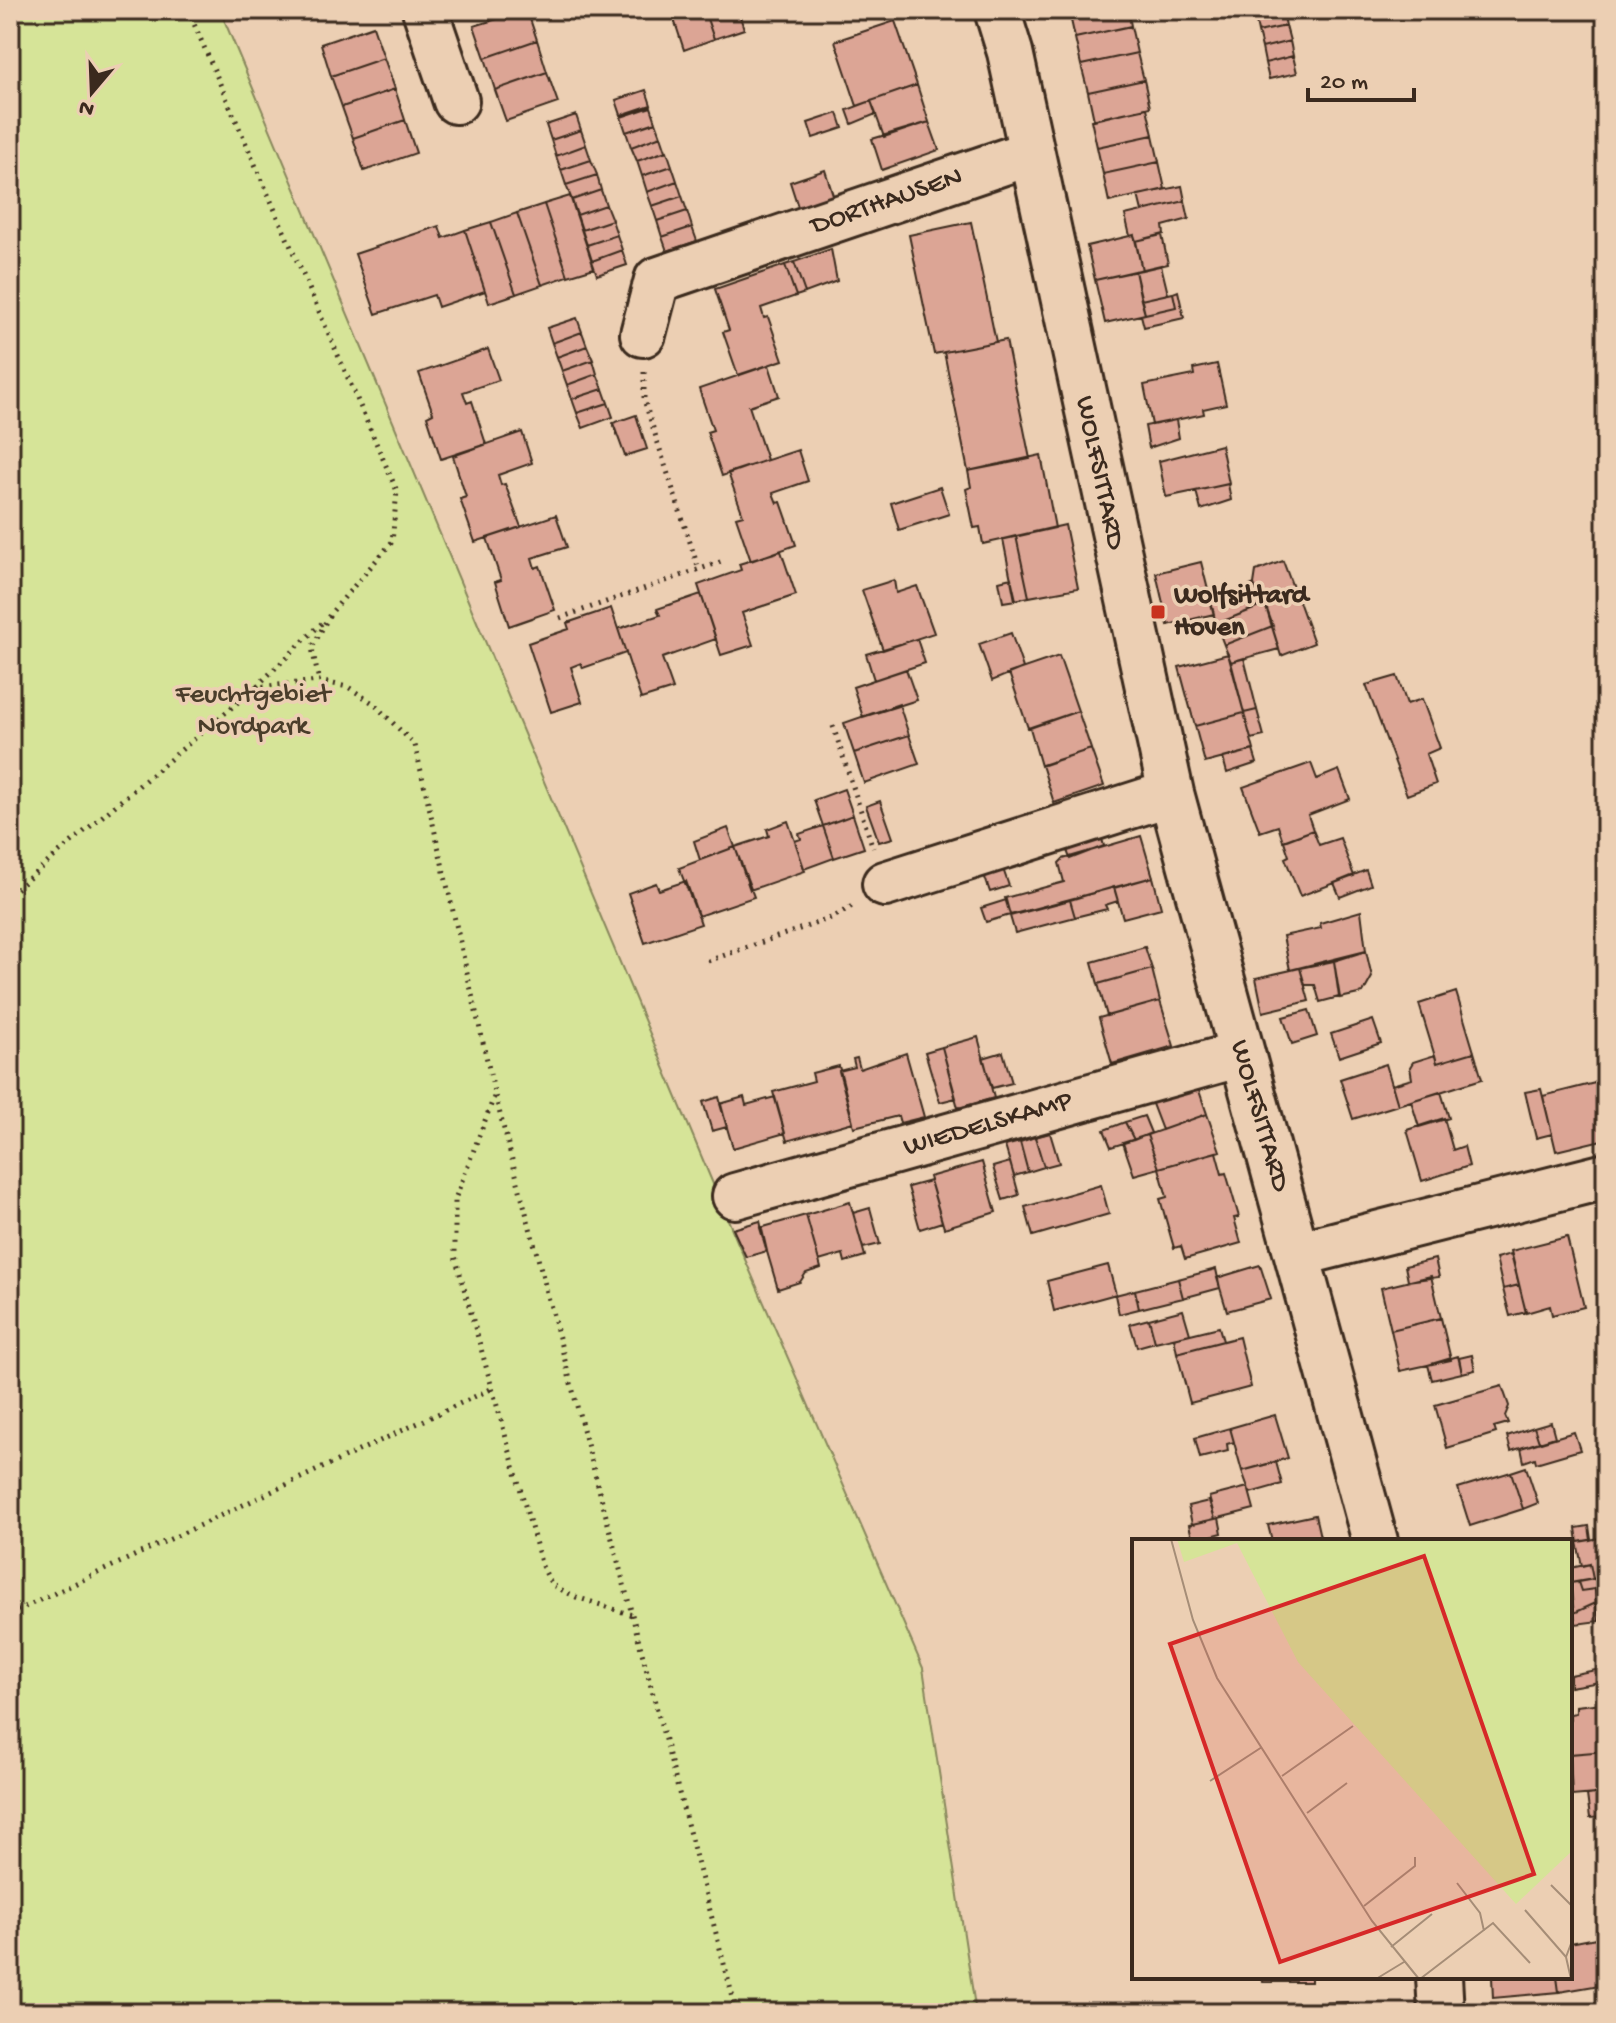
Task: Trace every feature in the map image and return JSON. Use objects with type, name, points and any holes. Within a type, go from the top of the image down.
[{"type":"street","points":[[425,10],[456,101]]},
{"type":"street","points":[[997,10],[1010,52],[1030,153]]},
{"type":"street","name":"DORTHAUSEN","points":[[643,334],[657,280],[1030,153]]},
{"type":"street","name":"WOLFSITTARD","points":[[1030,153],[1171,793],[1374,1539]]},
{"type":"street","points":[[885,884],[1171,793]]},
{"type":"street","name":"WIEDELSKAMP","points":[[735,1196],[1241,1054]]},
{"type":"street","points":[[1298,1254],[1606,1176]]},
{"type":"street","points":[[1439,1979],[1441,2013]]},
{"type":"path","points":[[10,894],[256,687],[330,614],[392,542],[397,491],[188,10]]},
{"type":"path","points":[[643,334],[644,400],[699,570]]},
{"type":"path","points":[[560,618],[726,560]]},
{"type":"path","points":[[319,681],[312,648],[330,614]]},
{"type":"path","points":[[256,687],[319,681],[348,687],[373,703],[415,745],[495,1095],[737,2013]]},
{"type":"path","points":[[708,961],[834,917],[885,884],[833,726]]},
{"type":"path","points":[[495,1095],[455,1199],[455,1256],[542,1566],[552,1585],[576,1597],[632,1615]]},
{"type":"path","points":[[10,1614],[493,1388]]},
{"type":"green space","name":"Feuchtgebiet Nordpark","points":[[10,10],[220,10],[737,1241],[923,1668],[976,2013],[10,2013]]},
{"type":"building","points":[[487,10],[524,10],[491,21]]},
{"type":"building","points":[[527,10],[537,40],[485,58],[474,26]]},
{"type":"building","points":[[671,10],[704,10],[714,39],[684,50]]},
{"type":"building","points":[[704,10],[738,10],[744,29],[714,39]]},
{"type":"building","points":[[1128,10],[1131,26],[1075,38],[1069,11]]},
{"type":"building","points":[[1283,11],[1286,26],[1258,32],[1255,17]]},
{"type":"building","points":[[895,21],[917,85],[857,106],[835,41]]},
{"type":"building","points":[[373,26],[384,58],[331,76],[321,44]]},
{"type":"building","points":[[1131,26],[1137,53],[1081,65],[1075,38]]},
{"type":"building","points":[[1286,26],[1290,41],[1262,48],[1258,32]]},
{"type":"building","points":[[537,40],[547,72],[495,90],[485,58]]},
{"type":"building","points":[[1290,41],[1293,56],[1265,63],[1262,48]]},
{"type":"building","points":[[1137,53],[1144,80],[1088,92],[1081,65]]},
{"type":"building","points":[[1293,56],[1297,73],[1269,79],[1265,63]]},
{"type":"building","points":[[384,58],[395,89],[342,107],[331,76]]},
{"type":"building","points":[[547,72],[558,103],[506,121],[495,90]]},
{"type":"building","points":[[1144,80],[1150,107],[1094,120],[1088,92]]},
{"type":"building","points":[[917,85],[929,122],[884,137],[871,101]]},
{"type":"building","points":[[395,89],[405,120],[353,138],[342,107]]},
{"type":"building","points":[[646,90],[651,105],[621,115],[616,100]]},
{"type":"building","points":[[871,101],[876,114],[852,124],[847,110]]},
{"type":"building","points":[[651,107],[656,122],[626,132],[621,117]]},
{"type":"building","points":[[1147,108],[1153,135],[1097,147],[1091,120]]},
{"type":"building","points":[[838,113],[843,128],[813,138],[808,123]]},
{"type":"building","points":[[576,115],[581,130],[551,140],[546,125]]},
{"type":"building","points":[[405,120],[416,153],[364,171],[353,138]]},
{"type":"building","points":[[656,122],[661,136],[631,147],[626,132]]},
{"type":"building","points":[[929,122],[939,150],[882,170],[872,139]]},
{"type":"building","points":[[581,130],[586,145],[556,156],[551,140]]},
{"type":"building","points":[[1153,135],[1159,162],[1103,174],[1097,147]]},
{"type":"building","points":[[661,136],[666,151],[637,161],[631,147]]},
{"type":"building","points":[[586,145],[591,160],[561,170],[556,156]]},
{"type":"building","points":[[667,151],[672,166],[642,176],[637,161]]},
{"type":"building","points":[[591,160],[597,175],[566,185],[561,170]]},
{"type":"building","points":[[1159,162],[1165,189],[1109,202],[1103,174]]},
{"type":"building","points":[[672,166],[677,181],[647,192],[642,176]]},
{"type":"building","points":[[825,170],[835,201],[800,213],[790,182]]},
{"type":"building","points":[[597,175],[601,190],[572,200],[566,185]]},
{"type":"building","points":[[677,181],[682,196],[652,206],[647,192]]},
{"type":"building","points":[[1182,186],[1185,201],[1142,211],[1138,195]]},
{"type":"building","points":[[601,190],[606,205],[577,215],[572,200]]},
{"type":"building","points":[[570,196],[594,268],[568,276],[544,204]]},
{"type":"building","points":[[682,196],[687,211],[657,221],[652,206]]},
{"type":"building","points":[[1185,201],[1189,219],[1163,226],[1164,234],[1136,241],[1134,235],[1130,236],[1125,215]]},
{"type":"building","points":[[544,204],[568,276],[542,285],[517,213]]},
{"type":"building","points":[[606,205],[612,220],[582,230],[577,215]]},
{"type":"building","points":[[687,211],[692,227],[662,237],[657,221]]},
{"type":"building","points":[[517,213],[542,285],[516,294],[491,222]]},
{"type":"building","points":[[612,220],[617,235],[587,245],[582,230]]},
{"type":"building","points":[[491,222],[516,294],[489,303],[465,230]]},
{"type":"building","points":[[971,222],[996,342],[934,354],[909,235]]},
{"type":"building","points":[[439,226],[443,238],[465,230],[485,291],[438,307],[434,295],[376,314],[355,254]]},
{"type":"building","points":[[692,227],[697,241],[667,251],[662,237]]},
{"type":"building","points":[[617,235],[622,250],[592,261],[587,245]]},
{"type":"building","points":[[1134,235],[1142,270],[1095,280],[1087,246]]},
{"type":"building","points":[[1162,235],[1168,264],[1142,270],[1136,241]]},
{"type":"building","points":[[831,249],[837,281],[805,293],[794,262]]},
{"type":"building","points":[[622,250],[627,265],[597,275],[592,261]]},
{"type":"building","points":[[794,262],[805,293],[796,296],[785,265]]},
{"type":"building","points":[[785,265],[796,296],[761,308],[764,318],[768,317],[783,360],[738,375],[723,332],[729,330],[715,289]]},
{"type":"building","points":[[1161,265],[1168,294],[1141,300],[1135,271]]},
{"type":"building","points":[[1135,271],[1145,314],[1105,323],[1095,280]]},
{"type":"building","points":[[1178,291],[1184,318],[1144,327],[1141,315],[1176,307],[1173,293]]},
{"type":"building","points":[[1173,293],[1176,307],[1145,314],[1141,300]]},
{"type":"building","points":[[577,318],[582,332],[552,343],[547,328]]},
{"type":"building","points":[[582,332],[587,346],[557,357],[552,343]]},
{"type":"building","points":[[1006,340],[1030,459],[968,471],[944,352]]},
{"type":"building","points":[[587,346],[593,360],[562,371],[557,357]]},
{"type":"building","points":[[488,349],[499,380],[463,392],[467,403],[472,401],[486,444],[441,459],[427,416],[433,413],[419,373]]},
{"type":"building","points":[[593,360],[597,374],[567,385],[562,371]]},
{"type":"building","points":[[1217,364],[1226,404],[1203,409],[1204,414],[1152,425],[1144,385],[1194,375],[1193,369]]},
{"type":"building","points":[[769,365],[779,396],[749,406],[767,460],[722,476],[707,432],[713,430],[699,389]]},
{"type":"building","points":[[597,374],[603,389],[572,399],[567,385]]},
{"type":"building","points":[[603,389],[608,403],[577,413],[572,399]]},
{"type":"building","points":[[608,403],[613,417],[583,428],[577,413]]},
{"type":"building","points":[[636,415],[647,449],[625,456],[613,423]]},
{"type":"building","points":[[1176,420],[1179,438],[1149,448],[1145,426]]},
{"type":"building","points":[[522,432],[532,463],[498,475],[501,485],[505,484],[521,527],[475,542],[460,499],[466,497],[453,456]]},
{"type":"building","points":[[1221,445],[1229,484],[1166,497],[1159,461]]},
{"type":"building","points":[[798,450],[808,481],[773,493],[777,503],[781,502],[796,545],[751,561],[736,517],[743,515],[728,473]]},
{"type":"building","points":[[1041,455],[1055,528],[983,544],[980,527],[974,528],[966,489],[971,487],[968,471]]},
{"type":"building","points":[[1228,484],[1231,500],[1201,510],[1196,491]]},
{"type":"building","points":[[940,487],[949,514],[899,530],[891,503]]},
{"type":"building","points":[[556,515],[567,547],[532,558],[535,568],[540,566],[555,610],[509,626],[495,582],[501,580],[487,538]]},
{"type":"building","points":[[1065,525],[1078,588],[1029,597],[1016,536]]},
{"type":"building","points":[[1016,536],[1029,597],[1015,600],[1003,539]]},
{"type":"building","points":[[781,551],[796,595],[742,613],[753,645],[721,655],[698,585],[741,570],[739,564]]},
{"type":"building","points":[[1283,561],[1295,593],[1262,606],[1254,584],[1256,571]]},
{"type":"building","points":[[1201,562],[1214,614],[1168,625],[1156,573]]},
{"type":"building","points":[[1011,578],[1016,600],[1003,602],[999,581]]},
{"type":"building","points":[[894,580],[896,593],[917,586],[934,633],[883,650],[862,590]]},
{"type":"building","points":[[1254,584],[1262,606],[1216,624],[1211,603]]},
{"type":"building","points":[[1296,593],[1314,643],[1281,656],[1265,604]]},
{"type":"building","points":[[701,594],[716,639],[662,658],[673,689],[641,699],[618,629],[660,615],[657,609]]},
{"type":"building","points":[[1265,604],[1273,626],[1224,645],[1216,624]]},
{"type":"building","points":[[611,608],[626,653],[583,668],[581,663],[571,667],[582,702],[551,712],[528,643],[569,629],[567,623]]},
{"type":"building","points":[[1272,626],[1279,649],[1231,662],[1224,645]]},
{"type":"building","points":[[1011,633],[1023,668],[992,681],[979,644]]},
{"type":"building","points":[[917,639],[925,663],[874,680],[866,654]]},
{"type":"building","points":[[1228,654],[1244,713],[1195,726],[1179,667]]},
{"type":"building","points":[[1059,656],[1078,711],[1028,728],[1009,673]]},
{"type":"building","points":[[1244,658],[1257,710],[1244,713],[1231,662]]},
{"type":"building","points":[[906,669],[917,700],[863,717],[853,687]]},
{"type":"building","points":[[1397,676],[1407,704],[1422,699],[1440,748],[1426,754],[1436,784],[1407,795],[1366,685]]},
{"type":"building","points":[[899,704],[909,735],[854,753],[844,723]]},
{"type":"building","points":[[1257,710],[1264,736],[1251,739],[1244,713]]},
{"type":"building","points":[[1078,711],[1091,749],[1041,766],[1030,728]]},
{"type":"building","points":[[1244,713],[1254,750],[1205,763],[1195,726]]},
{"type":"building","points":[[909,735],[919,764],[864,783],[854,753]]},
{"type":"building","points":[[1091,749],[1104,786],[1054,803],[1042,765]]},
{"type":"building","points":[[1253,750],[1257,763],[1227,773],[1223,758]]},
{"type":"building","points":[[1311,763],[1317,779],[1339,770],[1350,799],[1308,815],[1313,830],[1283,841],[1278,826],[1260,832],[1243,787]]},
{"type":"building","points":[[844,789],[853,815],[823,826],[814,800]]},
{"type":"building","points":[[880,801],[893,838],[879,842],[866,806]]},
{"type":"building","points":[[853,815],[864,848],[834,858],[823,826]]},
{"type":"building","points":[[788,821],[805,871],[750,890],[735,847],[769,836],[767,829]]},
{"type":"building","points":[[823,826],[834,858],[804,869],[795,841],[801,839],[799,834]]},
{"type":"building","points":[[728,828],[735,847],[700,860],[694,841]]},
{"type":"building","points":[[1099,829],[1104,846],[1070,859],[1064,841]]},
{"type":"building","points":[[1313,830],[1319,845],[1340,838],[1354,876],[1300,896],[1285,858],[1289,856],[1284,841]]},
{"type":"building","points":[[1141,836],[1153,877],[1010,915],[1005,898],[1064,882],[1059,863],[1063,859]]},
{"type":"building","points":[[735,847],[754,897],[698,916],[679,868]]},
{"type":"building","points":[[1001,863],[1009,886],[990,892],[982,869]]},
{"type":"building","points":[[1366,870],[1371,885],[1340,897],[1334,883]]},
{"type":"building","points":[[1153,877],[1161,908],[1123,918],[1114,888]]},
{"type":"building","points":[[686,881],[701,924],[645,943],[628,893],[656,883],[659,890]]},
{"type":"building","points":[[1114,887],[1118,901],[1105,905],[1107,909],[1075,917],[1070,900]]},
{"type":"building","points":[[1006,900],[1010,915],[986,922],[981,908]]},
{"type":"building","points":[[1070,900],[1075,917],[1015,933],[1010,916]]},
{"type":"building","points":[[1361,911],[1366,951],[1290,970],[1283,936],[1321,928],[1320,923]]},
{"type":"building","points":[[1145,947],[1152,969],[1098,984],[1092,962]]},
{"type":"building","points":[[1366,951],[1372,977],[1363,993],[1340,998],[1334,961]]},
{"type":"building","points":[[1334,961],[1339,997],[1320,1002],[1315,985],[1305,985],[1300,968]]},
{"type":"building","points":[[1300,968],[1309,1001],[1263,1012],[1256,978]]},
{"type":"building","points":[[1152,969],[1160,1001],[1107,1016],[1098,984]]},
{"type":"building","points":[[1456,992],[1474,1052],[1437,1063],[1419,1004]]},
{"type":"building","points":[[1160,1001],[1174,1046],[1112,1064],[1099,1018]]},
{"type":"building","points":[[1309,1010],[1317,1036],[1292,1044],[1283,1017]]},
{"type":"building","points":[[1373,1020],[1381,1043],[1339,1057],[1331,1034]]},
{"type":"building","points":[[978,1037],[994,1098],[958,1108],[942,1047]]},
{"type":"building","points":[[942,1047],[956,1098],[940,1102],[925,1052]]},
{"type":"building","points":[[1003,1052],[1012,1083],[992,1088],[983,1058]]},
{"type":"building","points":[[1474,1052],[1482,1079],[1398,1105],[1392,1085],[1412,1079],[1410,1067],[1413,1062],[1435,1055],[1437,1063]]},
{"type":"building","points":[[906,1053],[924,1117],[900,1123],[898,1116],[854,1127],[839,1071],[855,1067],[853,1059],[857,1058],[860,1069]]},
{"type":"building","points":[[1386,1064],[1398,1105],[1353,1119],[1340,1079]]},
{"type":"building","points":[[839,1066],[853,1122],[787,1141],[773,1092],[814,1081],[812,1073]]},
{"type":"building","points":[[1195,1079],[1207,1114],[1162,1130],[1149,1096]]},
{"type":"building","points":[[1599,1082],[1606,1109],[1606,1139],[1556,1151],[1543,1096]]},
{"type":"building","points":[[1541,1089],[1552,1134],[1536,1138],[1525,1092]]},
{"type":"building","points":[[1441,1092],[1449,1118],[1419,1127],[1411,1101]]},
{"type":"building","points":[[719,1097],[727,1127],[712,1131],[703,1102]]},
{"type":"building","points":[[744,1097],[746,1105],[775,1097],[785,1133],[733,1148],[720,1104]]},
{"type":"building","points":[[1207,1114],[1220,1151],[1159,1168],[1147,1135]]},
{"type":"building","points":[[1144,1116],[1151,1133],[1134,1140],[1125,1122]]},
{"type":"building","points":[[1444,1118],[1453,1150],[1464,1146],[1469,1166],[1422,1181],[1407,1130]]},
{"type":"building","points":[[1125,1122],[1134,1140],[1111,1147],[1104,1130]]},
{"type":"building","points":[[1050,1133],[1059,1163],[1044,1167],[1035,1137]]},
{"type":"building","points":[[1147,1135],[1159,1168],[1134,1175],[1123,1143]]},
{"type":"building","points":[[1035,1137],[1044,1167],[1028,1172],[1020,1142]]},
{"type":"building","points":[[1020,1142],[1028,1172],[1014,1176],[1005,1146]]},
{"type":"building","points":[[1216,1152],[1222,1174],[1226,1173],[1239,1217],[1234,1218],[1241,1243],[1185,1259],[1181,1246],[1174,1248],[1160,1199],[1167,1197],[1159,1168]]},
{"type":"building","points":[[982,1162],[996,1212],[944,1228],[929,1177]]},
{"type":"building","points":[[1010,1162],[1019,1195],[1003,1200],[993,1167]]},
{"type":"building","points":[[930,1181],[942,1222],[920,1229],[908,1187]]},
{"type":"building","points":[[1101,1185],[1109,1214],[1033,1236],[1025,1207]]},
{"type":"building","points":[[850,1202],[865,1256],[845,1262],[843,1254],[819,1261],[806,1215]]},
{"type":"building","points":[[870,1208],[880,1244],[863,1248],[853,1213]]},
{"type":"building","points":[[806,1215],[821,1268],[806,1273],[800,1282],[778,1289],[760,1228]]},
{"type":"building","points":[[760,1221],[767,1251],[746,1257],[733,1229]]},
{"type":"building","points":[[1567,1237],[1584,1307],[1552,1315],[1550,1306],[1526,1313],[1511,1251]]},
{"type":"building","points":[[1511,1254],[1519,1285],[1503,1289],[1496,1258]]},
{"type":"building","points":[[1435,1259],[1439,1277],[1408,1281],[1405,1266]]},
{"type":"building","points":[[1108,1265],[1116,1294],[1054,1311],[1047,1281]]},
{"type":"building","points":[[1260,1265],[1271,1299],[1227,1311],[1217,1278]]},
{"type":"building","points":[[1216,1269],[1220,1288],[1183,1298],[1178,1279]]},
{"type":"building","points":[[1431,1276],[1441,1318],[1391,1330],[1381,1288]]},
{"type":"building","points":[[1178,1279],[1183,1298],[1139,1309],[1135,1290]]},
{"type":"building","points":[[1519,1285],[1526,1312],[1510,1316],[1503,1289]]},
{"type":"building","points":[[1135,1290],[1139,1309],[1119,1314],[1115,1295]]},
{"type":"building","points":[[1183,1310],[1190,1334],[1155,1342],[1149,1319]]},
{"type":"building","points":[[1441,1318],[1451,1360],[1400,1371],[1391,1330]]},
{"type":"building","points":[[1149,1319],[1155,1342],[1137,1347],[1130,1324]]},
{"type":"building","points":[[1219,1327],[1223,1341],[1177,1353],[1174,1338]]},
{"type":"building","points":[[1239,1337],[1251,1387],[1190,1403],[1177,1353]]},
{"type":"building","points":[[1472,1355],[1475,1370],[1462,1373],[1459,1358]]},
{"type":"building","points":[[1458,1356],[1462,1373],[1432,1380],[1428,1365]]},
{"type":"building","points":[[1502,1386],[1509,1406],[1505,1416],[1508,1423],[1494,1427],[1496,1433],[1447,1448],[1435,1405]]},
{"type":"building","points":[[1275,1415],[1288,1458],[1242,1471],[1230,1428]]},
{"type":"building","points":[[1551,1422],[1555,1437],[1539,1442],[1534,1427]]},
{"type":"building","points":[[1534,1427],[1539,1442],[1511,1451],[1507,1436]]},
{"type":"building","points":[[1230,1428],[1234,1442],[1227,1444],[1228,1451],[1200,1458],[1195,1438]]},
{"type":"building","points":[[1574,1432],[1580,1450],[1536,1463],[1535,1458],[1524,1462],[1521,1448]]},
{"type":"building","points":[[1276,1462],[1282,1484],[1250,1493],[1242,1471]]},
{"type":"building","points":[[1526,1467],[1538,1503],[1523,1509],[1511,1472]]},
{"type":"building","points":[[1511,1472],[1523,1509],[1470,1526],[1458,1488]]},
{"type":"building","points":[[1248,1487],[1254,1509],[1215,1519],[1209,1497]]},
{"type":"building","points":[[1209,1501],[1215,1519],[1192,1524],[1188,1506]]},
{"type":"building","points":[[1315,1515],[1321,1539],[1272,1539],[1268,1525]]},
{"type":"building","points":[[1219,1518],[1222,1533],[1192,1539],[1189,1525]]},
{"type":"building","points":[[1589,1526],[1591,1540],[1578,1542],[1576,1528]]},
{"type":"building","points":[[1606,1537],[1606,1577],[1593,1579],[1590,1564],[1582,1566],[1577,1542]]},
{"type":"building","points":[[1590,1564],[1593,1579],[1572,1583],[1572,1568]]},
{"type":"building","points":[[1600,1578],[1602,1588],[1581,1591],[1578,1582]]},
{"type":"building","points":[[1578,1582],[1581,1591],[1595,1589],[1596,1603],[1574,1613],[1572,1583]]},
{"type":"building","points":[[1602,1588],[1606,1621],[1599,1621],[1595,1589]]},
{"type":"building","points":[[1596,1603],[1599,1621],[1576,1624],[1574,1613]]},
{"type":"building","points":[[1606,1668],[1606,1681],[1572,1687],[1572,1675]]},
{"type":"building","points":[[1606,1703],[1606,1751],[1572,1754],[1572,1714],[1576,1713],[1576,1706]]},
{"type":"building","points":[[1606,1751],[1606,1793],[1572,1796],[1572,1754]]},
{"type":"building","points":[[1606,1793],[1606,1817],[1590,1818],[1587,1795]]},
{"type":"building","points":[[1601,1937],[1606,1984],[1559,1992],[1557,1979],[1572,1979],[1572,1943]]},
{"type":"building","points":[[1262,1979],[1311,1979],[1311,1982],[1263,1982]]},
{"type":"building","points":[[1492,1979],[1557,1979],[1559,1992],[1493,1998]]},
{"type":"building","points":[[1348,2002],[1348,2013],[1296,2013],[1295,2004]]},
{"type":"building","points":[[1274,2005],[1295,2005],[1295,2013],[1274,2013]]},
{"type":"place","name":"Wolfsittard Hoven","points":[[1158,612]]}]
